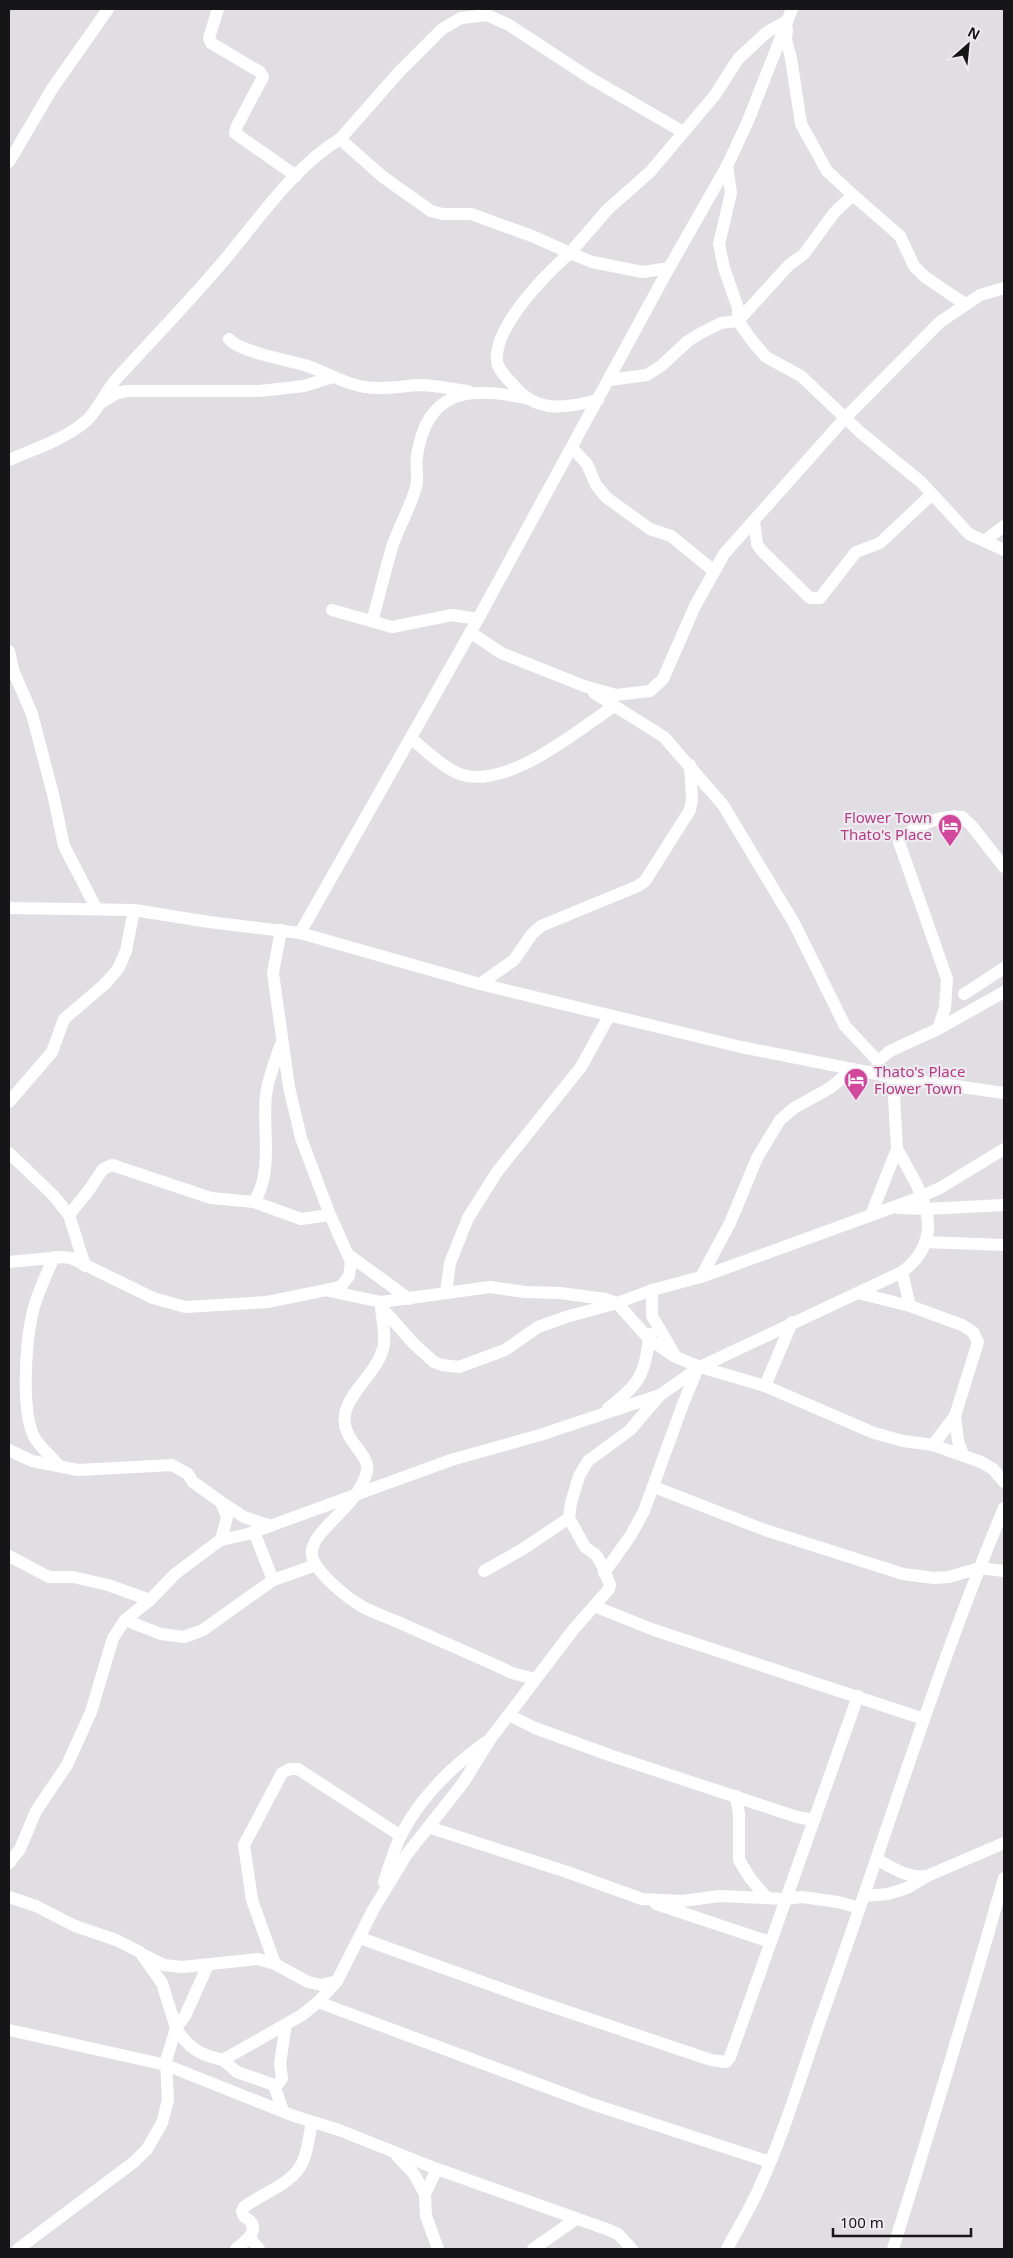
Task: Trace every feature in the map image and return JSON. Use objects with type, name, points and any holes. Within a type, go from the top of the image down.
[{"type":"street","points":[[9,162],[52,89],[108,9]]},
{"type":"street","points":[[218,9],[209,38],[211,43],[260,72],[262,76],[235,133],[296,176]]},
{"type":"street","points":[[300,933],[478,620],[669,268],[727,166],[748,121],[792,9]]},
{"type":"street","points":[[9,460],[81,425],[101,403],[116,379],[214,272],[296,176],[326,148],[340,139],[400,71],[442,29],[461,18],[487,15],[509,25],[590,78],[683,132]]},
{"type":"street","points":[[524,398],[497,364],[497,355],[504,333],[522,304],[546,275],[570,253],[608,209],[650,172],[715,95],[738,60],[766,32],[787,21]]},
{"type":"street","points":[[787,21],[786,40],[791,58],[801,124],[827,171],[900,236],[914,266],[925,277],[965,304]]},
{"type":"street","points":[[340,139],[384,177],[431,211],[444,214],[471,214],[532,236],[592,262],[643,272],[669,268]]},
{"type":"street","points":[[727,166],[731,193],[719,244],[724,268],[738,308],[738,321],[766,357],[801,376],[845,418],[921,482],[969,534],[1004,550]]},
{"type":"street","points":[[609,380],[647,375],[661,366],[688,341],[701,333],[721,323],[738,321],[789,265],[804,254],[834,213],[853,195]]},
{"type":"street","points":[[470,632],[501,653],[584,686],[616,695],[650,691],[658,686],[724,554],[845,418],[940,322],[980,296],[1004,288]]},
{"type":"street","points":[[229,339],[235,344],[270,357],[319,370],[333,377],[364,387],[392,389],[419,385],[476,392],[494,392],[524,398],[547,407],[572,407],[598,400]]},
{"type":"street","points":[[101,403],[127,390],[260,391],[304,386],[333,377]]},
{"type":"street","points":[[374,622],[374,614],[391,550],[417,484],[416,457],[424,426],[435,410],[452,398],[476,392]]},
{"type":"street","points":[[572,448],[587,464],[596,484],[607,498],[650,529],[671,536],[714,571]]},
{"type":"street","points":[[754,521],[757,544],[761,550],[810,598],[820,598],[856,552],[880,543],[932,494]]},
{"type":"street","points":[[984,541],[1004,526]]},
{"type":"street","points":[[332,610],[392,627],[452,615],[478,620]]},
{"type":"street","points":[[9,651],[13,670],[32,714],[54,798],[64,846],[96,908]]},
{"type":"street","points":[[584,686],[664,737],[723,805],[790,916],[845,1026],[877,1068],[893,1077],[1004,1093]]},
{"type":"street","points":[[411,738],[458,773],[468,776],[490,776],[529,762],[614,706]]},
{"type":"street","points":[[480,984],[514,960],[532,934],[541,926],[638,886],[653,872],[690,810],[692,800],[690,765]]},
{"type":"street","points":[[938,1029],[944,1008],[947,979],[899,842],[911,831],[922,826],[948,817],[962,817],[972,825],[1004,867]]},
{"type":"street","points":[[9,908],[134,910],[300,933],[480,984],[609,1016],[741,1047],[853,1070],[877,1068],[890,1051],[938,1029],[1004,992]]},
{"type":"street","points":[[9,1102],[52,1052],[64,1019],[105,984],[118,969],[126,951],[134,910]]},
{"type":"street","points":[[9,1262],[54,1257],[70,1258],[159,1300],[185,1307],[266,1302],[342,1285],[351,1270],[349,1255],[330,1215],[301,1138],[281,1041],[273,973],[281,930]]},
{"type":"street","points":[[964,994],[1004,968]]},
{"type":"street","points":[[947,979],[964,994],[983,1004]]},
{"type":"street","points":[[446,1293],[450,1263],[468,1218],[497,1172],[580,1067],[609,1016]]},
{"type":"street","points":[[254,1202],[262,1189],[265,1161],[266,1094],[281,1041]]},
{"type":"street","points":[[701,1276],[730,1222],[758,1158],[780,1120],[794,1108],[830,1088],[853,1070]]},
{"type":"street","points":[[871,1215],[897,1148],[893,1077]]},
{"type":"street","points":[[373,1910],[407,1854],[463,1783],[508,1715],[579,1622],[609,1589],[610,1585],[596,1555],[585,1547],[569,1518],[571,1503],[579,1476],[588,1461],[630,1430],[660,1395],[699,1367],[902,1272],[914,1263],[923,1251],[928,1229],[923,1195],[897,1148]]},
{"type":"street","points":[[381,1304],[414,1344],[434,1362],[442,1366],[459,1367],[505,1350],[538,1327],[566,1317],[617,1304],[652,1290],[701,1276],[923,1195],[940,1188],[1004,1149]]},
{"type":"street","points":[[9,1153],[24,1166],[69,1215],[85,1266]]},
{"type":"street","points":[[9,1164],[24,1166]]},
{"type":"street","points":[[69,1215],[103,1169],[110,1165],[140,1173],[210,1198],[254,1202],[301,1219],[330,1215]]},
{"type":"street","points":[[890,1208],[925,1209],[1004,1205]]},
{"type":"street","points":[[925,1242],[1004,1245]]},
{"type":"street","points":[[349,1255],[409,1299]]},
{"type":"street","points":[[54,1257],[32,1314],[27,1348],[26,1398],[32,1431],[37,1441],[49,1452],[59,1466]]},
{"type":"street","points":[[902,1272],[910,1306]]},
{"type":"street","points":[[326,1290],[381,1304],[490,1287],[590,1297],[617,1304],[649,1339],[676,1357],[699,1367],[765,1386],[874,1433],[903,1441],[933,1446],[963,1455],[993,1469],[1004,1482]]},
{"type":"street","points":[[599,1415],[624,1396],[636,1383],[644,1370],[652,1316],[652,1290]]},
{"type":"street","points":[[858,1292],[910,1306],[962,1325],[973,1332],[978,1342],[954,1416],[933,1446]]},
{"type":"street","points":[[381,1304],[384,1347],[374,1369],[346,1408],[344,1420],[346,1432],[367,1463],[368,1470],[358,1494],[319,1536],[312,1548],[311,1556],[316,1565],[339,1590],[364,1607],[512,1673],[535,1679]]},
{"type":"street","points":[[652,1316],[676,1357]]},
{"type":"street","points":[[765,1386],[792,1322]]},
{"type":"street","points":[[604,1573],[631,1536],[644,1512],[683,1404],[699,1367]]},
{"type":"street","points":[[9,1863],[20,1850],[36,1811],[67,1765],[91,1712],[114,1638],[125,1620],[150,1600],[175,1574],[221,1540],[254,1532],[452,1460],[540,1435],[660,1395]]},
{"type":"street","points":[[954,1416],[958,1441],[963,1455]]},
{"type":"street","points":[[9,1450],[32,1461],[78,1470],[172,1465],[183,1471],[194,1482],[244,1517],[271,1526]]},
{"type":"street","points":[[654,1487],[765,1530],[903,1574],[934,1578],[949,1577],[979,1568],[1004,1571]]},
{"type":"street","points":[[221,1502],[227,1517],[221,1540]]},
{"type":"street","points":[[727,2249],[760,2187],[770,2162],[878,1860],[924,1719],[979,1568],[1004,1508]]},
{"type":"street","points":[[484,1571],[507,1559],[569,1518]]},
{"type":"street","points":[[254,1532],[273,1580]]},
{"type":"street","points":[[9,1556],[49,1577],[73,1577],[108,1585],[150,1600]]},
{"type":"street","points":[[125,1620],[161,1634],[184,1637],[203,1630],[273,1580],[316,1565]]},
{"type":"street","points":[[594,1606],[654,1630],[924,1719]]},
{"type":"street","points":[[360,1938],[524,1997],[711,2060],[724,2062],[730,2057],[858,1696]]},
{"type":"street","points":[[508,1715],[535,1728],[612,1756],[805,1820],[814,1820]]},
{"type":"street","points":[[222,2060],[302,2014],[318,2002],[336,1981],[373,1910],[401,1836],[433,1787],[458,1761],[492,1738]]},
{"type":"street","points":[[275,1964],[252,1900],[244,1845],[282,1773],[290,1768],[298,1769],[401,1836]]},
{"type":"street","points":[[736,1796],[739,1814],[739,1860],[750,1878],[767,1898]]},
{"type":"street","points":[[428,1827],[567,1872],[770,1942]]},
{"type":"street","points":[[642,1899],[682,1901],[720,1896],[785,1899],[802,1897],[838,1902],[863,1902],[907,1888],[927,1876],[1004,1843]]},
{"type":"street","points":[[878,1860],[899,1872],[916,1877],[927,1876]]},
{"type":"street","points":[[893,2249],[960,2034],[969,1995],[1004,1878]]},
{"type":"street","points":[[9,1898],[36,1906],[75,1926],[116,1940],[164,1965],[182,1967],[258,1959],[275,1964],[308,1982],[322,1985],[336,1981]]},
{"type":"street","points":[[140,1952],[162,1983],[176,2028],[184,2041],[192,2050],[207,2057],[222,2060],[236,2072],[274,2085],[279,2084],[282,2078],[280,2064],[286,2024]]},
{"type":"street","points":[[18,2249],[134,2162],[147,2149],[162,2122],[168,2100],[166,2065],[176,2028],[185,2016],[208,1965]]},
{"type":"street","points":[[318,2002],[592,2104],[770,2162]]},
{"type":"street","points":[[9,2030],[166,2065],[312,2123],[339,2130],[394,2153],[618,2234],[632,2249]]},
{"type":"street","points":[[274,2085],[283,2111]]},
{"type":"street","points":[[259,2249],[250,2238],[251,2223],[243,2216],[242,2211],[248,2204],[271,2191],[298,2170],[304,2160],[312,2123]]},
{"type":"street","points":[[394,2153],[410,2169],[425,2194]]},
{"type":"street","points":[[437,2169],[425,2194],[426,2216],[438,2249]]},
{"type":"street","points":[[533,2249],[576,2219]]},
{"type":"street","points":[[236,2249],[250,2238]]},
{"type":"place","name":"Flower Town Thato's Place","points":[[950,847]]},
{"type":"place","name":"Thato's Place Flower Town","points":[[856,1101]]}]
